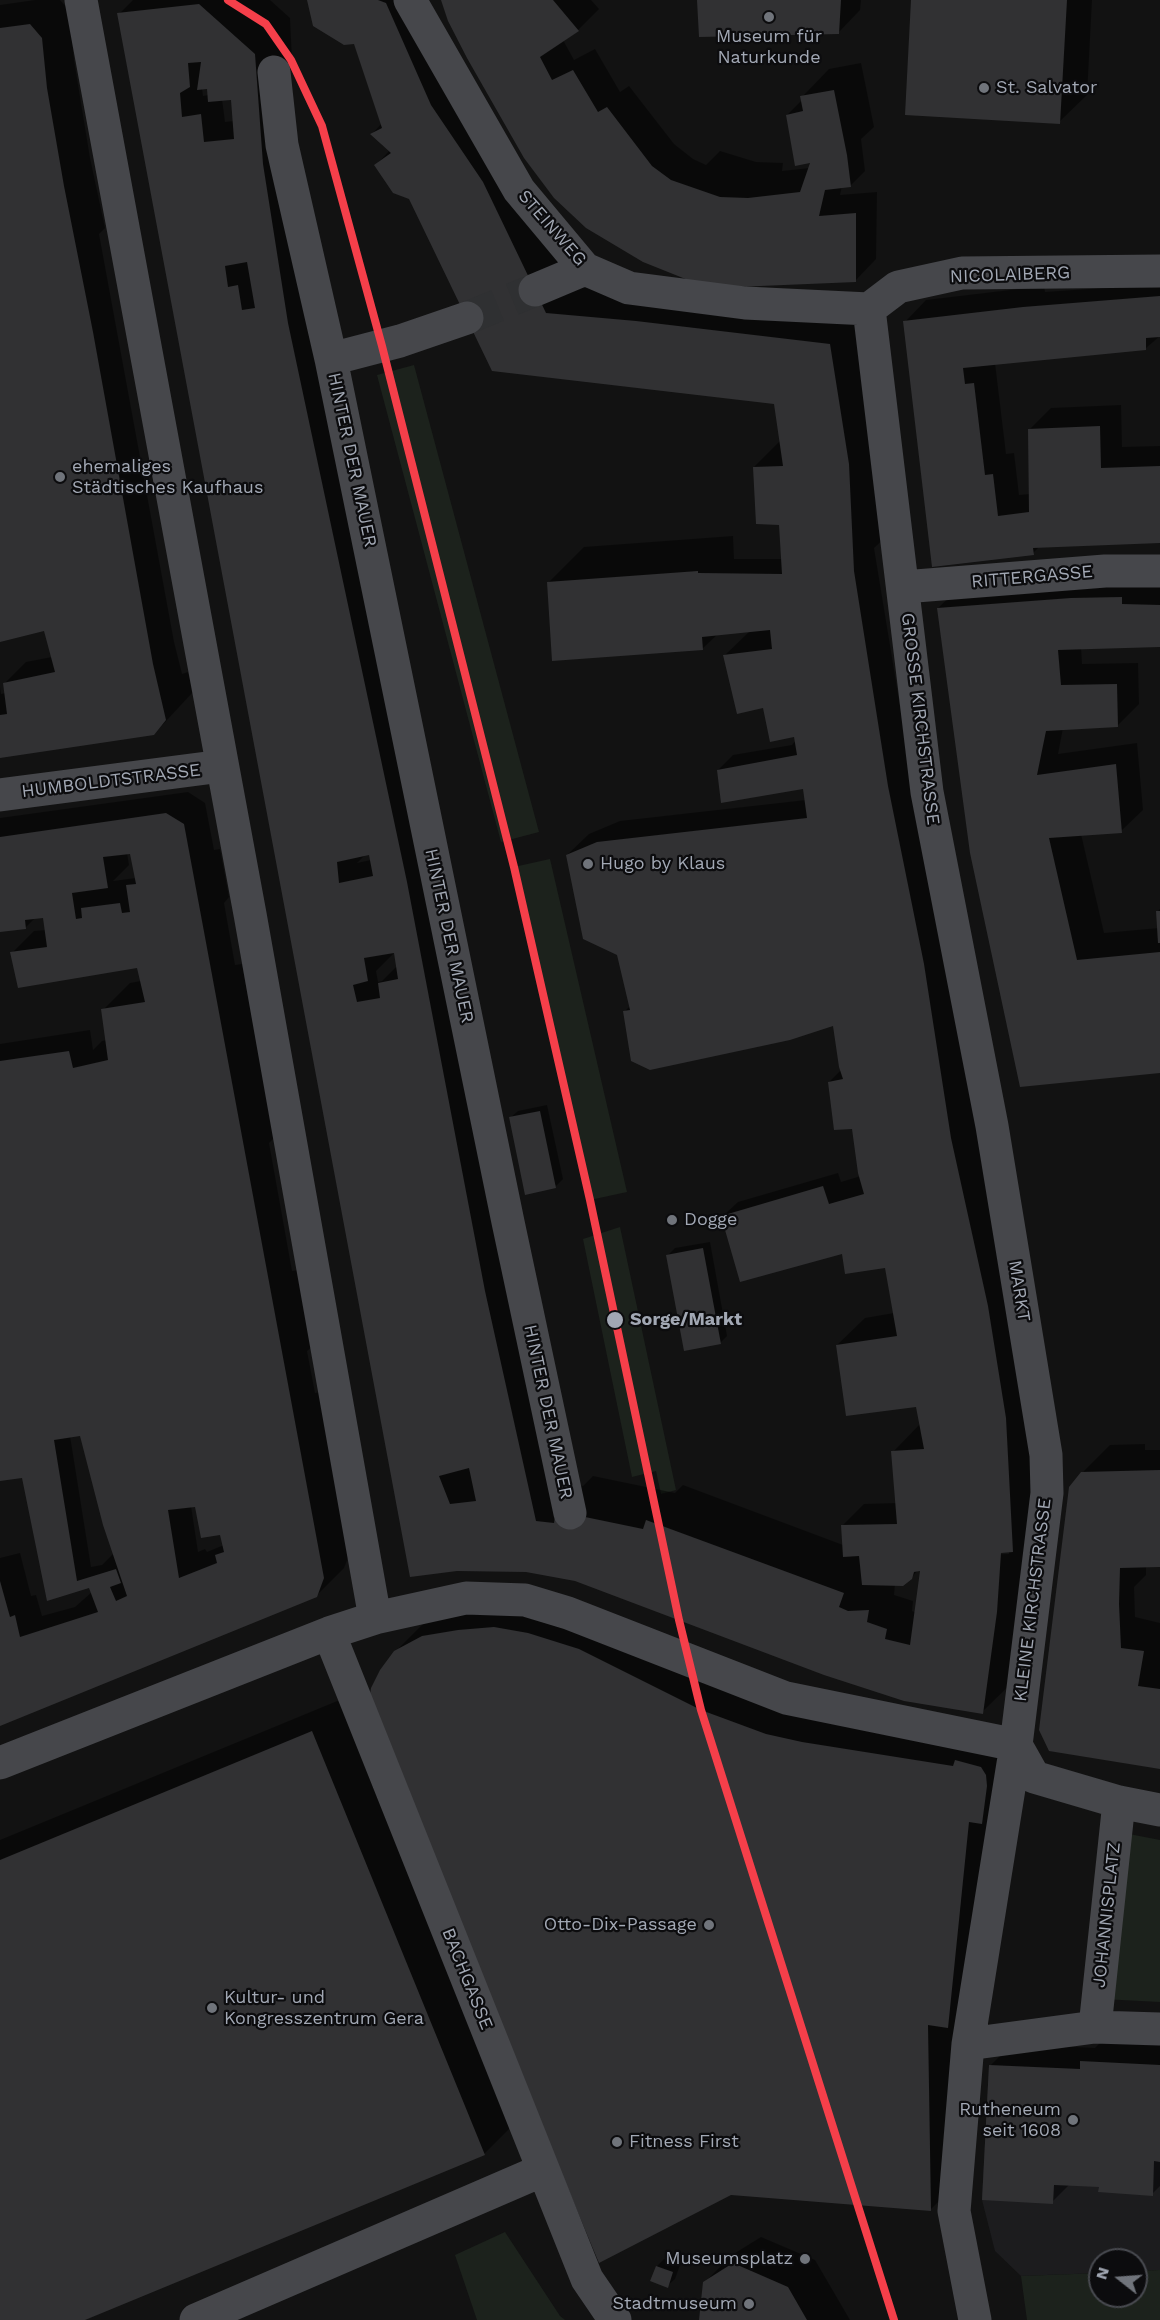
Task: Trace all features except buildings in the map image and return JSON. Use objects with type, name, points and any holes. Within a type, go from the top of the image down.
[{"type":"street","points":[[81,0],[240,863],[375,1618]]},
{"type":"street","name":"STEINWEG","points":[[410,0],[519,190],[585,269],[629,288],[640,290],[745,303],[869,309]]},
{"type":"street","name":"HINTER DER MAUER","points":[[274,72],[282,145],[331,359],[503,1199],[570,1513]]},
{"type":"street","points":[[535,290],[585,269]]},
{"type":"street","name":"NICOLAIBERG","points":[[869,309],[898,287],[962,273],[1160,271]]},
{"type":"street","name":"GROSSE KIRCHSTRASSE","points":[[869,309],[927,792],[992,1126]]},
{"type":"street","name":"HINTER DER MAUER","points":[[331,359],[400,341],[467,318]]},
{"type":"street","name":"RITTERGASSE","points":[[903,587],[1105,571],[1160,571]]},
{"type":"street","name":"HUMBOLDTSTRASSE","points":[[0,795],[222,766]]},
{"type":"street","name":"MARKT","points":[[992,1126],[1046,1455]]},
{"type":"street","name":"KLEINE KIRCHSTRASSE","points":[[1016,1745],[1047,1493],[1046,1455]]},
{"type":"street","points":[[0,1763],[329,1633],[375,1618],[466,1598],[525,1600],[568,1613],[786,1698],[1016,1745],[1034,1777],[1119,1802],[1160,1810]]},
{"type":"street","name":"BACHGASSE","points":[[329,1633],[587,2279],[615,2320]]},
{"type":"street","points":[[975,2320],[954,2211],[968,2044],[1016,1745]]},
{"type":"street","name":"JOHANNISPLATZ","points":[[1095,2027],[1119,1802]]},
{"type":"street","points":[[968,2044],[1095,2027],[1160,2029]]},
{"type":"street","points":[[196,2320],[543,2170]]},
{"type":"shaded area","points":[[414,365],[539,832],[501,842],[377,375]]},
{"type":"shaded area","points":[[550,859],[627,1192],[590,1200],[514,867]]},
{"type":"shaded area","points":[[620,1227],[676,1490],[661,1494],[656,1471],[632,1477],[583,1239]]},
{"type":"shaded area","points":[[1124,1833],[1160,1840],[1160,2002],[1102,1999]]},
{"type":"shaded area","name":"Rutheneum seit 1608","points":[[989,2065],[1160,2074],[1160,2270],[1148,2270],[1148,2248],[1088,2248],[1088,2273],[1021,2276],[995,2251],[982,2200]]},
{"type":"shaded area","points":[[505,2232],[560,2316],[565,2320],[477,2320],[455,2255]]},
{"type":"shaded area","points":[[1148,2270],[1160,2270],[1160,2320],[1027,2320],[1021,2276],[1088,2273],[1088,2308],[1148,2308]]},
{"type":"tunnel","points":[[467,318],[535,290]]},
{"type":"transit line","points":[[228,0],[266,24],[291,60],[322,126],[382,346],[514,867],[590,1200],[679,1620],[701,1710],[894,2320]]},
{"type":"place","name":"Museum für Naturkunde","points":[[769,17]]},
{"type":"place","name":"St. Salvator","points":[[984,88]]},
{"type":"place","name":"ehemaliges Städtisches Kaufhaus","points":[[60,477]]},
{"type":"place","name":"Hugo by Klaus","points":[[588,864]]},
{"type":"place","name":"Dogge","points":[[672,1220]]},
{"type":"place","name":"Sorge/Markt","points":[[615,1320]]},
{"type":"place","name":"Otto-Dix-Passage","points":[[709,1925]]},
{"type":"place","name":"Kultur- und Kongresszentrum Gera","points":[[212,2008]]},
{"type":"place","name":"Rutheneum seit 1608","points":[[1073,2120]]},
{"type":"place","name":"Fitness First","points":[[617,2142]]},
{"type":"place","name":"Museumsplatz","points":[[805,2259]]},
{"type":"place","name":"Stadtmuseum","points":[[749,2304]]}]
